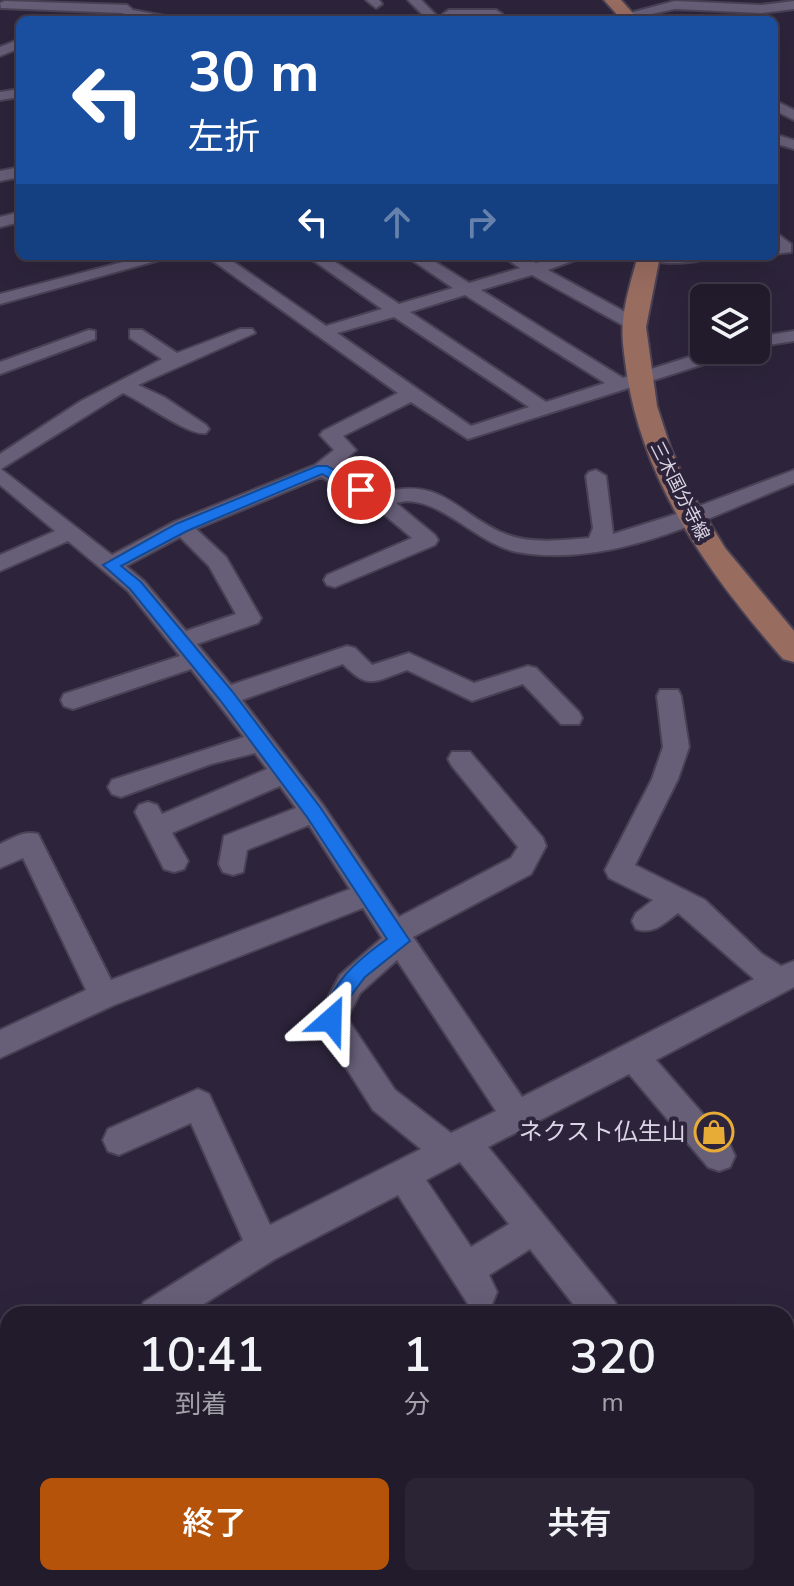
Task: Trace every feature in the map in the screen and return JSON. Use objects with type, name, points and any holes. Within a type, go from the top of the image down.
[{"type":"main road","points":[[612,0],[627,16]]},
{"type":"main road","name":"三木国分寺線","points":[[647,260],[634,324],[630,382],[650,433],[689,515],[707,545],[794,651]]},
{"type":"street","points":[[116,16],[144,0]]},
{"type":"street","points":[[414,0],[431,16]]},
{"type":"street","points":[[5,4],[127,11],[156,16]]},
{"type":"street","points":[[636,16],[675,5],[761,9],[794,5]]},
{"type":"street","points":[[449,14],[496,13]]},
{"type":"street","points":[[0,299],[151,260]]},
{"type":"street","points":[[220,260],[468,433],[690,363]]},
{"type":"street","points":[[321,260],[544,409]]},
{"type":"street","points":[[420,260],[630,382]]},
{"type":"street","points":[[517,260],[634,324]]},
{"type":"street","points":[[323,332],[565,260]]},
{"type":"street","points":[[0,463],[57,421],[173,358],[246,333]]},
{"type":"street","points":[[136,334],[173,358]]},
{"type":"street","points":[[0,368],[27,361],[89,335]]},
{"type":"street","points":[[770,340],[794,336]]},
{"type":"street","points":[[122,385],[157,401],[199,429]]},
{"type":"street","points":[[110,565],[182,527],[322,469],[346,450],[330,435],[393,406],[411,393]]},
{"type":"street","points":[[322,469],[381,501],[427,540],[335,580]]},
{"type":"street","points":[[596,476],[604,528],[598,543]]},
{"type":"street","points":[[381,501],[399,492],[434,498],[495,539],[516,545],[557,548],[598,543],[689,515],[794,476]]},
{"type":"street","points":[[8,492],[70,532],[136,586],[226,696],[314,812],[517,1116]]},
{"type":"street","points":[[73,700],[103,680],[188,650],[250,618],[218,562],[182,527]]},
{"type":"street","points":[[0,564],[70,532]]},
{"type":"street","points":[[226,696],[342,649],[374,681],[409,661],[472,692],[528,674],[569,718]]},
{"type":"street","points":[[669,696],[676,747],[665,779],[619,870],[678,897],[752,963],[787,976]]},
{"type":"street","points":[[121,787],[207,756],[259,743]]},
{"type":"street","points":[[461,759],[533,846],[521,866],[397,937],[358,971],[338,997],[331,1020],[384,1100],[456,1146],[533,1228],[596,1306]]},
{"type":"street","points":[[174,861],[152,820],[284,773]]},
{"type":"street","points":[[233,864],[234,844],[314,812]]},
{"type":"street","points":[[0,857],[29,842],[104,996]]},
{"type":"street","points":[[0,1044],[104,996],[368,894]]},
{"type":"street","points":[[646,921],[678,897]]},
{"type":"street","points":[[169,1306],[263,1247],[787,976]]},
{"type":"street","points":[[633,1056],[719,1156]]},
{"type":"street","points":[[119,1140],[198,1104],[263,1247]]},
{"type":"street","points":[[403,1174],[473,1281],[533,1228]]},
{"type":"place","name":"ネクスト仏生山","points":[[714,1132]]},
{"type":"route","points":[[331,1020],[338,997],[358,971],[400,941],[314,812],[226,696],[136,586],[110,565],[182,527],[322,469],[361,490]]}]
